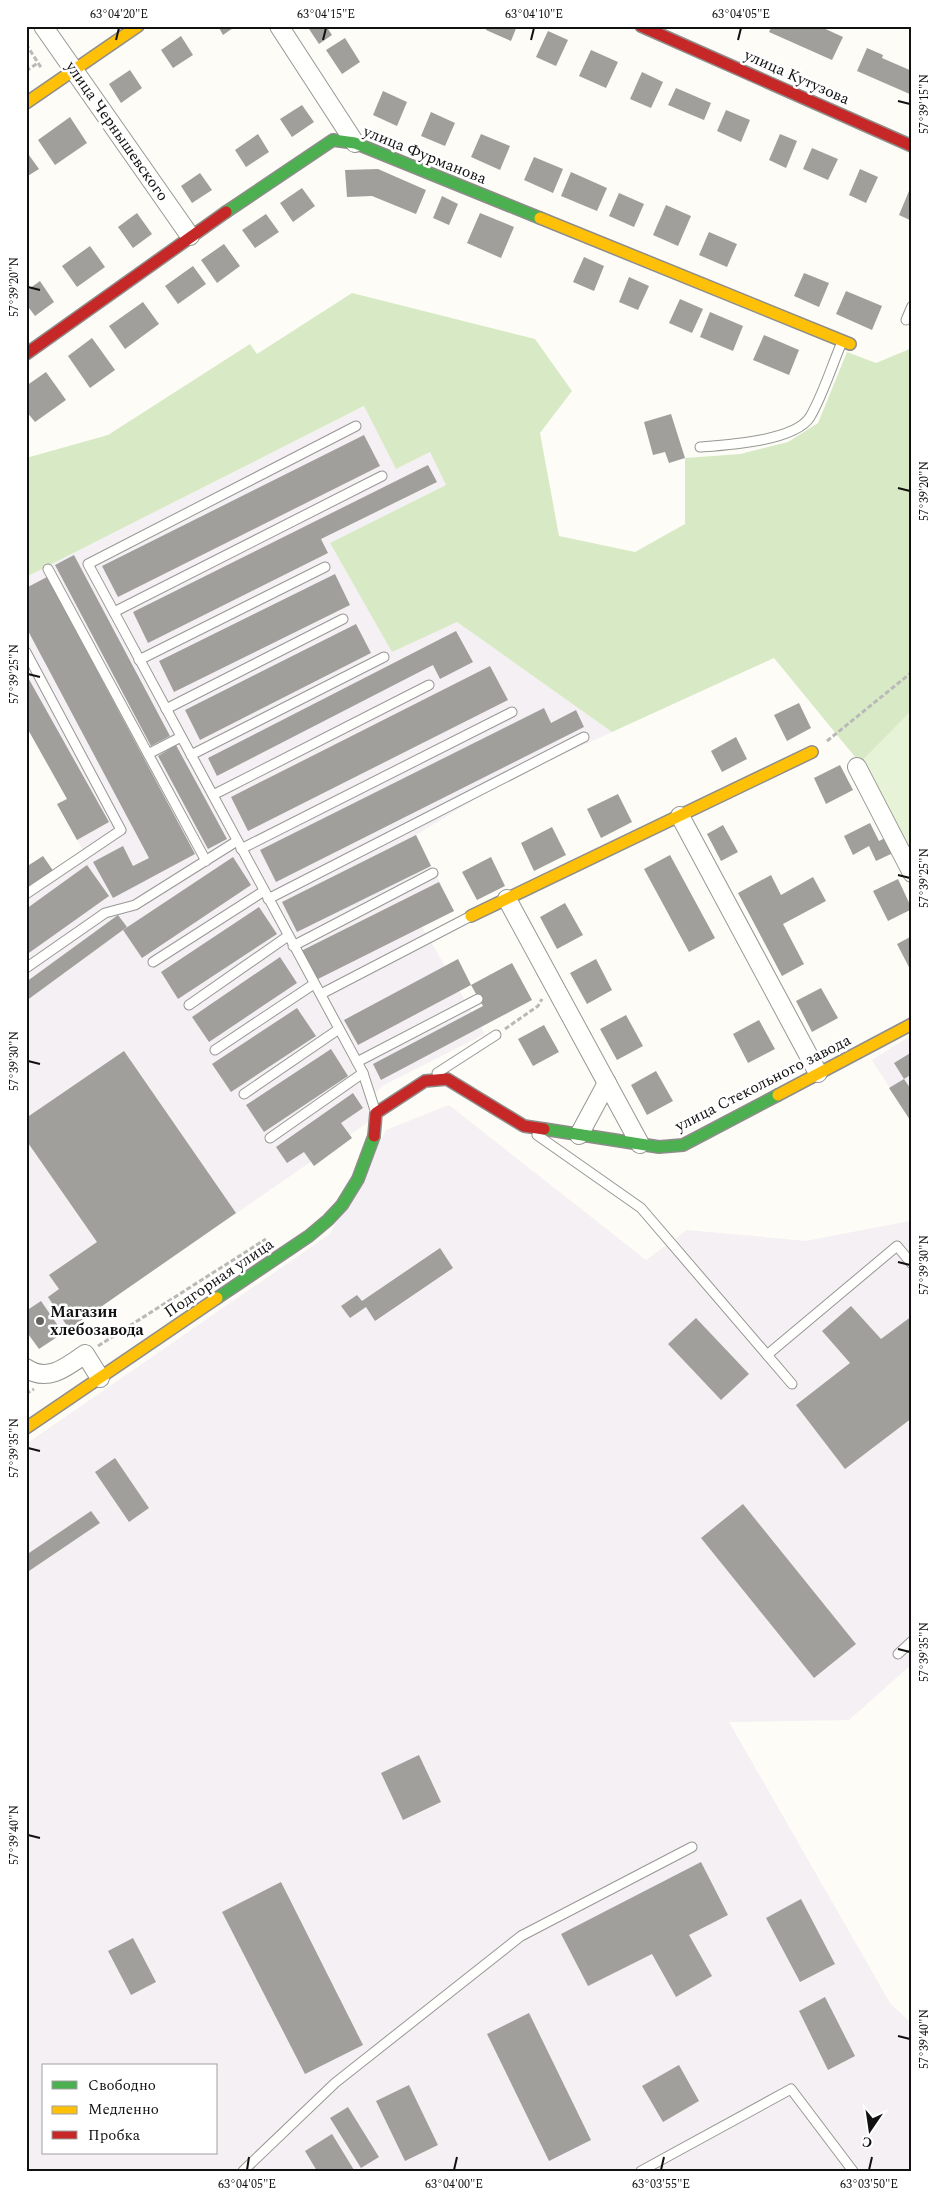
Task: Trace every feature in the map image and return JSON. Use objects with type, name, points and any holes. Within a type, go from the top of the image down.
[{"type":"street","name":"улица Чернышевского","points":[[43,26],[190,236]]},
{"type":"street","points":[[26,103],[138,26]]},
{"type":"street","points":[[279,26],[355,143]]},
{"type":"street","name":"улица Кутузова","points":[[641,26],[912,146]]},
{"type":"street","name":"улица Фурманова","points":[[28,348],[333,140],[355,143],[846,343]]},
{"type":"street","points":[[471,916],[812,752]]},
{"type":"street","points":[[857,767],[912,873]]},
{"type":"street","points":[[680,816],[818,1074]]},
{"type":"street","points":[[507,899],[640,1144]]},
{"type":"street","name":"улица Стекольного завода","points":[[425,1081],[447,1079],[524,1126],[659,1147],[683,1145],[911,1025]]},
{"type":"street","points":[[376,1113],[425,1081]]},
{"type":"street","points":[[579,1134],[607,1083]]},
{"type":"street","name":"Подгорная улица","points":[[26,1428],[309,1236],[328,1220],[342,1205],[358,1179],[373,1142],[376,1113]]},
{"type":"street","points":[[26,1368],[33,1373],[46,1374],[60,1371],[85,1354],[100,1378]]},
{"type":"lane","points":[[906,320],[912,306]]},
{"type":"lane","points":[[700,447],[748,443],[787,433],[809,419],[846,343]]},
{"type":"lane","points":[[356,426],[88,564],[363,1073],[376,1113]]},
{"type":"lane","points":[[114,612],[382,476]]},
{"type":"lane","points":[[140,660],[325,567]]},
{"type":"lane","points":[[48,569],[206,861]]},
{"type":"lane","points":[[166,709],[343,620]]},
{"type":"lane","points":[[26,652],[121,830],[26,894]]},
{"type":"lane","points":[[191,755],[384,657]]},
{"type":"lane","points":[[213,795],[429,684]]},
{"type":"lane","points":[[26,968],[105,913],[135,905],[206,861],[512,712]]},
{"type":"lane","points":[[148,754],[181,737]]},
{"type":"lane","points":[[153,962],[266,895],[584,737]]},
{"type":"lane","points":[[294,946],[432,873]]},
{"type":"lane","points":[[321,994],[471,916]]},
{"type":"lane","points":[[189,1005],[288,936]]},
{"type":"lane","points":[[215,1050],[314,984]]},
{"type":"lane","points":[[357,1062],[478,999]]},
{"type":"lane","points":[[244,1094],[339,1029]]},
{"type":"lane","points":[[425,1081],[496,1036]]},
{"type":"lane","points":[[270,1138],[363,1073]]},
{"type":"lane","points":[[524,1126],[641,1208],[792,1384]]},
{"type":"lane","points":[[767,1356],[897,1246],[912,1264]]},
{"type":"lane","points":[[898,1654],[912,1642]]},
{"type":"lane","points":[[242,2171],[335,2084],[521,1936],[692,1847]]},
{"type":"lane","points":[[641,2171],[791,2089],[853,2171]]},
{"type":"path","points":[[26,44],[53,85]]},
{"type":"path","points":[[26,71],[38,63]]},
{"type":"path","points":[[812,752],[912,672]]},
{"type":"path","points":[[496,1036],[538,1006],[552,983]]},
{"type":"path","points":[[85,1354],[270,1237]]},
{"type":"shaded area","points":[[365,406],[396,469],[430,452],[446,485],[330,543],[392,651],[457,622],[612,732],[501,783],[416,835],[454,911],[422,927],[485,1034],[382,1086],[369,1100],[370,1121],[47,1344],[26,1315],[26,892],[84,852],[57,804],[67,798],[26,726],[26,577]]},
{"type":"shaded area","points":[[912,1035],[912,1123],[872,1060]]},
{"type":"shaded area","points":[[449,1105],[646,1260],[687,1230],[806,1241],[909,1221],[912,1223],[912,1664],[849,1720],[729,1722],[890,2003],[912,2024],[912,2171],[26,2171],[26,1444],[330,1234],[386,1130]]},
{"type":"green space","points":[[352,293],[535,339],[572,391],[540,433],[559,536],[635,552],[685,524],[685,458],[740,454],[788,442],[818,423],[847,352],[876,363],[912,348],[912,710],[860,763],[774,658],[612,732],[457,622],[392,652],[330,543],[446,485],[430,452],[396,469],[364,406],[26,577],[26,458],[108,435],[250,344],[257,354]]},
{"type":"green space","points":[[912,710],[912,860],[860,763]]},
{"type":"building","points":[[218,26],[236,26],[223,35]]},
{"type":"building","points":[[307,26],[326,26],[332,35],[319,44]]},
{"type":"building","points":[[487,26],[517,26],[511,41],[486,30]]},
{"type":"building","points":[[772,26],[819,26],[843,37],[832,60],[769,32]]},
{"type":"building","points":[[548,31],[568,40],[556,66],[536,57]]},
{"type":"building","points":[[181,36],[193,55],[173,68],[161,50]]},
{"type":"building","points":[[345,38],[360,62],[342,74],[326,50]]},
{"type":"building","points":[[867,48],[883,55],[882,58],[912,71],[912,95],[857,71]]},
{"type":"building","points":[[591,50],[618,62],[606,88],[579,76]]},
{"type":"building","points":[[130,70],[142,88],[121,103],[109,84]]},
{"type":"building","points":[[642,72],[663,82],[651,108],[630,99]]},
{"type":"building","points":[[676,88],[711,103],[704,120],[668,105]]},
{"type":"building","points":[[383,91],[407,102],[397,126],[373,115]]},
{"type":"building","points":[[302,105],[314,122],[292,137],[280,119]]},
{"type":"building","points":[[726,110],[750,120],[741,142],[717,131]]},
{"type":"building","points":[[431,112],[455,123],[445,146],[421,136]]},
{"type":"building","points":[[70,117],[87,143],[55,165],[38,140]]},
{"type":"building","points":[[258,134],[269,152],[246,167],[235,150]]},
{"type":"building","points":[[481,134],[510,146],[500,170],[471,157]]},
{"type":"building","points":[[780,134],[797,141],[786,168],[769,160]]},
{"type":"building","points":[[812,148],[838,159],[828,180],[803,169]]},
{"type":"building","points":[[26,151],[39,169],[26,177]]},
{"type":"building","points":[[534,157],[563,169],[553,193],[524,180]]},
{"type":"building","points":[[378,169],[426,190],[416,214],[372,196],[347,197],[345,170]]},
{"type":"building","points":[[860,169],[878,177],[866,203],[849,195]]},
{"type":"building","points":[[571,172],[607,188],[597,211],[561,196]]},
{"type":"building","points":[[200,173],[212,190],[192,203],[181,186]]},
{"type":"building","points":[[302,188],[315,206],[293,222],[280,203]]},
{"type":"building","points":[[909,191],[912,192],[912,221],[899,215]]},
{"type":"building","points":[[619,193],[644,204],[634,227],[609,216]]},
{"type":"building","points":[[442,196],[458,204],[449,225],[433,218]]},
{"type":"building","points":[[666,205],[691,216],[678,246],[653,235]]},
{"type":"building","points":[[137,213],[152,234],[133,248],[118,227]]},
{"type":"building","points":[[480,213],[514,227],[501,258],[467,243]]},
{"type":"building","points":[[266,214],[279,232],[255,248],[242,230]]},
{"type":"building","points":[[709,232],[737,244],[727,267],[699,255]]},
{"type":"building","points":[[224,244],[240,266],[217,283],[201,260]]},
{"type":"building","points":[[90,246],[105,267],[77,287],[62,266]]},
{"type":"building","points":[[584,257],[604,266],[594,291],[573,282]]},
{"type":"building","points":[[193,266],[206,284],[178,304],[165,286]]},
{"type":"building","points":[[804,273],[829,283],[819,307],[794,296]]},
{"type":"building","points":[[629,277],[649,286],[638,310],[619,302]]},
{"type":"building","points":[[40,281],[54,302],[35,316],[26,304],[26,291]]},
{"type":"building","points":[[846,291],[882,306],[872,330],[836,314]]},
{"type":"building","points":[[680,299],[703,309],[692,333],[669,323]]},
{"type":"building","points":[[143,302],[159,324],[125,349],[109,326]]},
{"type":"building","points":[[710,312],[743,326],[733,351],[700,337]]},
{"type":"building","points":[[764,335],[799,350],[789,375],[753,360]]},
{"type":"building","points":[[92,338],[115,370],[90,388],[68,356]]},
{"type":"building","points":[[46,372],[66,400],[35,422],[26,411],[26,386]]},
{"type":"building","points":[[671,414],[685,458],[669,463],[665,452],[653,455],[644,422]]},
{"type":"building","points":[[364,435],[380,466],[118,597],[102,566]]},
{"type":"building","points":[[428,465],[437,482],[321,539],[328,553],[148,643],[133,612]]},
{"type":"building","points":[[74,555],[170,736],[151,746],[55,565]]},
{"type":"building","points":[[335,574],[350,605],[174,692],[159,661]]},
{"type":"building","points":[[47,577],[195,854],[113,898],[93,862],[123,846],[133,866],[149,858],[26,627],[26,588]]},
{"type":"building","points":[[356,624],[371,653],[200,740],[185,710]]},
{"type":"building","points":[[456,631],[473,662],[440,679],[433,665],[217,776],[208,758]]},
{"type":"building","points":[[490,666],[508,700],[248,831],[231,797]]},
{"type":"building","points":[[26,674],[109,822],[77,840],[57,804],[67,799],[26,726]]},
{"type":"building","points":[[799,703],[811,728],[787,741],[774,715]]},
{"type":"building","points":[[544,708],[551,723],[576,710],[584,727],[276,882],[260,850]]},
{"type":"building","points":[[736,737],[747,759],[722,772],[711,751]]},
{"type":"building","points":[[176,745],[227,839],[208,849],[158,756]]},
{"type":"building","points":[[840,765],[853,790],[826,804],[814,778]]},
{"type":"building","points":[[618,794],[632,822],[601,838],[587,809]]},
{"type":"building","points":[[870,823],[879,841],[885,838],[893,853],[876,861],[869,846],[853,855],[844,836]]},
{"type":"building","points":[[723,825],[738,852],[721,861],[707,834]]},
{"type":"building","points":[[552,827],[566,855],[534,871],[521,843]]},
{"type":"building","points":[[416,835],[431,866],[297,932],[282,902]]},
{"type":"building","points":[[670,855],[715,938],[689,952],[644,869]]},
{"type":"building","points":[[43,856],[54,872],[26,892],[26,867]]},
{"type":"building","points":[[233,857],[251,885],[142,958],[123,930]]},
{"type":"building","points":[[491,857],[505,886],[477,900],[462,872]]},
{"type":"building","points":[[87,865],[109,896],[26,955],[26,909]]},
{"type":"building","points":[[771,875],[781,895],[813,877],[826,901],[783,924],[804,964],[782,976],[738,893]]},
{"type":"building","points":[[898,879],[912,909],[888,921],[873,891]]},
{"type":"building","points":[[439,882],[454,911],[316,980],[301,951]]},
{"type":"building","points":[[565,903],[583,935],[557,949],[540,917]]},
{"type":"building","points":[[259,907],[277,934],[178,999],[161,972]]},
{"type":"building","points":[[118,915],[127,927],[26,1001],[26,982]]},
{"type":"building","points":[[912,936],[912,973],[897,944]]},
{"type":"building","points":[[280,957],[297,983],[209,1042],[192,1017]]},
{"type":"building","points":[[458,959],[471,985],[358,1045],[344,1020]]},
{"type":"building","points":[[596,959],[612,990],[587,1004],[570,973]]},
{"type":"building","points":[[512,963],[532,1000],[381,1080],[373,1064],[483,1006],[471,985]]},
{"type":"building","points":[[821,988],[838,1018],[812,1032],[796,1001]]},
{"type":"building","points":[[297,1008],[316,1036],[231,1092],[212,1064]]},
{"type":"building","points":[[626,1015],[643,1046],[617,1060],[600,1029]]},
{"type":"building","points":[[759,1020],[775,1049],[748,1063],[733,1034]]},
{"type":"building","points":[[544,1025],[559,1052],[533,1066],[518,1039]]},
{"type":"building","points":[[331,1049],[348,1076],[264,1132],[246,1105]]},
{"type":"building","points":[[124,1051],[236,1213],[69,1329],[48,1297],[59,1289],[49,1275],[97,1242],[26,1140],[26,1118]]},
{"type":"building","points":[[912,1052],[912,1074],[904,1079],[894,1063]]},
{"type":"building","points":[[656,1071],[673,1101],[647,1115],[631,1085]]},
{"type":"building","points":[[904,1079],[912,1091],[912,1123],[889,1088]]},
{"type":"building","points":[[353,1093],[363,1108],[341,1123],[352,1138],[314,1166],[304,1152],[287,1163],[276,1147]]},
{"type":"building","points":[[440,1248],[453,1268],[375,1321],[366,1307],[350,1318],[341,1306],[357,1295],[362,1301]]},
{"type":"building","name":"Магазин хлебозавода","points":[[41,1301],[63,1333],[39,1349],[26,1331],[26,1311]]},
{"type":"building","points":[[851,1306],[881,1339],[912,1316],[912,1418],[845,1469],[796,1405],[850,1363],[822,1331]]},
{"type":"building","points":[[696,1318],[749,1374],[721,1400],[668,1344]]},
{"type":"building","points":[[115,1458],[149,1508],[129,1522],[95,1472]]},
{"type":"building","points":[[743,1504],[856,1644],[814,1678],[701,1538]]},
{"type":"building","points":[[91,1511],[100,1523],[26,1573],[26,1555]]},
{"type":"building","points":[[419,1755],[441,1802],[403,1820],[381,1773]]},
{"type":"building","points":[[701,1862],[728,1915],[689,1935],[712,1976],[676,1997],[652,1954],[588,1986],[561,1934]]},
{"type":"building","points":[[281,1882],[363,2045],[305,2074],[222,1912]]},
{"type":"building","points":[[801,1899],[835,1964],[800,1982],[766,1918]]},
{"type":"building","points":[[133,1938],[156,1982],[131,1995],[108,1951]]},
{"type":"building","points":[[825,1997],[855,2056],[828,2070],[799,2011]]},
{"type":"building","points":[[529,2013],[591,2140],[549,2161],[487,2034]]},
{"type":"building","points":[[679,2065],[699,2101],[663,2122],[642,2086]]},
{"type":"building","points":[[409,2085],[438,2145],[405,2161],[376,2101]]},
{"type":"building","points":[[348,2107],[379,2157],[361,2168],[330,2118]]},
{"type":"building","points":[[332,2134],[353,2171],[317,2171],[305,2151]]},
{"type":"traffic: fast","points":[[226,212],[333,140],[355,143],[540,218]]},
{"type":"traffic: fast","points":[[544,1129],[659,1147],[683,1145],[778,1095]]},
{"type":"traffic: fast","points":[[217,1298],[309,1236],[328,1220],[342,1205],[358,1179],[374,1136]]},
{"type":"traffic: slow","points":[[26,103],[138,26]]},
{"type":"traffic: slow","points":[[540,218],[850,344]]},
{"type":"traffic: slow","points":[[471,916],[812,752]]},
{"type":"traffic: slow","points":[[778,1095],[912,1024]]},
{"type":"traffic: slow","points":[[26,1428],[217,1298]]},
{"type":"traffic: jam","points":[[641,26],[912,146]]},
{"type":"traffic: jam","points":[[26,354],[226,212]]},
{"type":"traffic: jam","points":[[374,1136],[376,1113],[425,1081],[447,1079],[524,1126],[544,1129]]},
{"type":"place","name":"Магазин хлебозавода","points":[[40,1321]]}]
